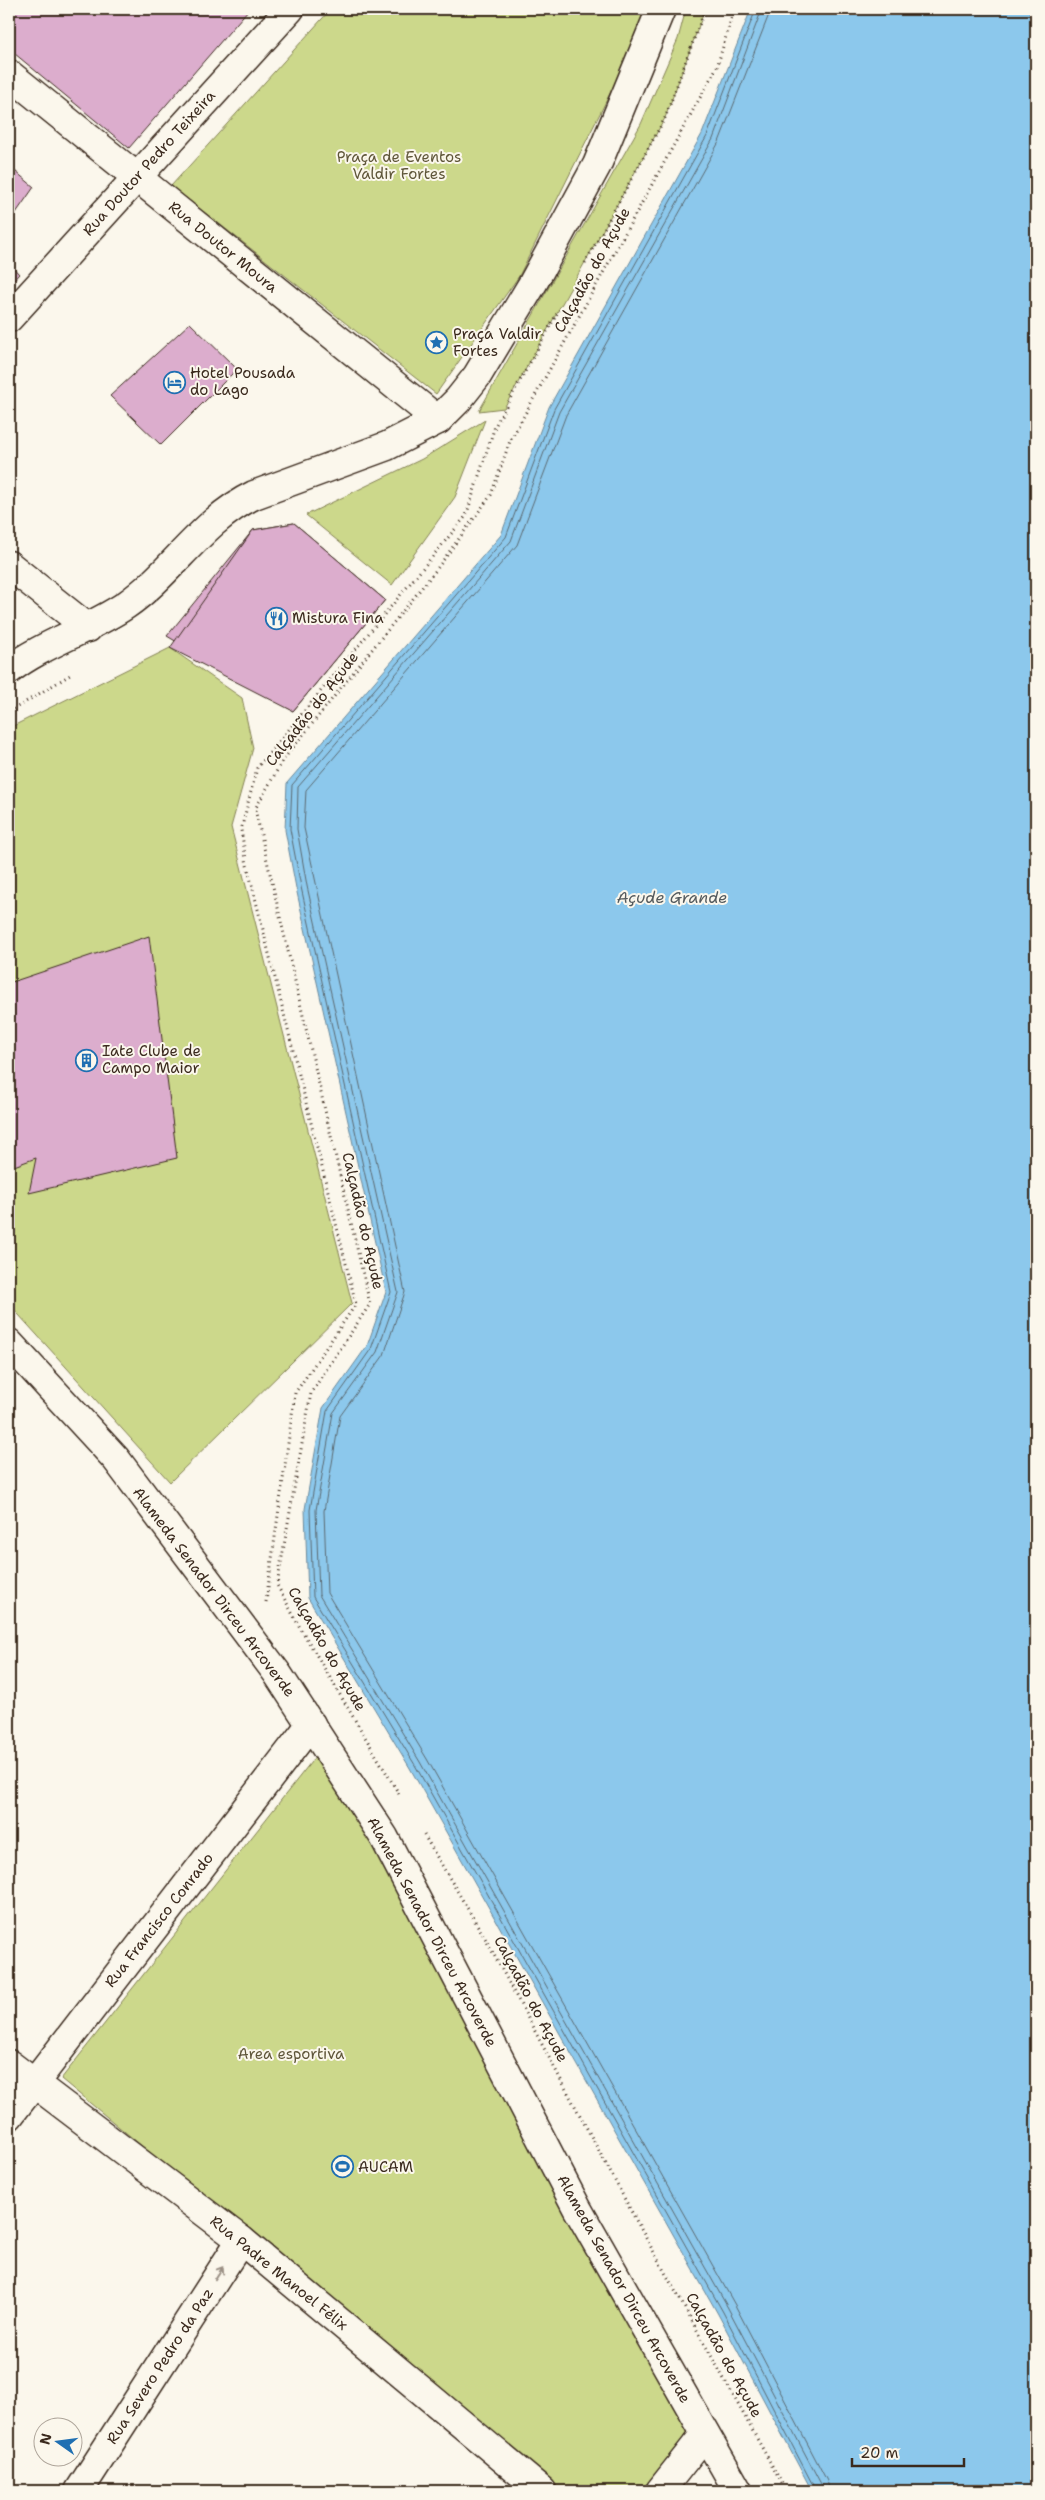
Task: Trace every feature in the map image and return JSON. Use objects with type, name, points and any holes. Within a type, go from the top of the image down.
[{"type":"street","name":"Rua Doutor Pedro Teixeira","points":[[9,318],[135,177],[290,9]]},
{"type":"street","points":[[9,670],[19,662],[88,628],[146,589],[216,519],[233,505],[254,495],[387,446],[438,420],[458,400],[476,376],[538,275],[597,165],[661,9]]},
{"type":"street","name":"Rua Doutor Moura","points":[[9,74],[438,420]]},
{"type":"street","points":[[9,565],[88,628]]},
{"type":"street","name":"Alameda Senador Dirceu Arcoverde","points":[[9,1343],[116,1460],[276,1673],[384,1837],[577,2208],[738,2491]]},
{"type":"street","name":"Rua Francisco Conrado","points":[[9,2116],[311,1724]]},
{"type":"street","name":"Rua Padre Manoel Félix","points":[[9,2064],[241,2240],[542,2491]]},
{"type":"street","name":"Rua Severo Pedro da Paz","points":[[79,2491],[241,2240]]},
{"type":"street","points":[[660,2491],[705,2434]]},
{"type":"path","points":[[580,272],[665,118],[705,9]]},
{"type":"path","name":"Calçadão do Açude","points":[[404,1802],[298,1624],[277,1585],[311,1393],[370,1304],[255,809],[283,760],[436,570],[491,495],[510,441],[717,67],[734,9]]},
{"type":"path","points":[[265,1610],[295,1392],[356,1304],[246,865],[241,830],[257,768],[466,516],[495,426],[561,306]]},
{"type":"path","points":[[496,409],[504,408]]},
{"type":"path","points":[[9,712],[74,673]]},
{"type":"path","name":"Calçadão do Açude","points":[[419,1828],[485,1938],[640,2228],[786,2491]]},
{"type":"green space","name":"Praça de Eventos Valdir Fortes","points":[[331,9],[646,9],[641,31],[519,276],[436,394],[171,186]]},
{"type":"green space","points":[[686,9],[705,9],[665,118],[504,408],[479,411],[641,124],[678,39]]},
{"type":"green space","points":[[485,420],[455,497],[392,585],[306,515],[422,459]]},
{"type":"green space","points":[[170,648],[242,698],[253,748],[231,827],[352,1303],[170,1482],[9,1304],[9,728]]},
{"type":"green space","name":"AUCAM","points":[[315,1757],[377,1842],[691,2434],[644,2491],[559,2491],[61,2079]]},
{"type":"water","name":"Açude Grande","points":[[751,9],[1036,9],[1036,2491],[812,2491],[718,2314],[410,1768],[308,1598],[305,1509],[323,1408],[367,1346],[386,1292],[296,888],[285,830],[287,783],[501,535],[549,407],[702,134]]},
{"type":"building","points":[[9,9],[249,9],[129,148],[9,49]]},
{"type":"building","points":[[9,166],[34,187],[9,223]]},
{"type":"building","points":[[9,263],[19,274],[9,285]]},
{"type":"building","name":"Hotel Pousada do Lago","points":[[190,323],[237,369],[161,445],[110,396]]},
{"type":"building","name":"Mistura Fina","points":[[294,523],[385,600],[293,711],[167,636],[253,530]]},
{"type":"building","name":"Mistura Fina","points":[[294,523],[385,600],[293,711],[170,648],[253,530]]},
{"type":"building","name":"Iate Clube de Campo Maior","points":[[149,936],[177,1158],[29,1193],[36,1158],[14,1166],[9,1136],[9,983]]},
{"type":"place","name":"Praça Valdir Fortes","points":[[437,343]]},
{"type":"place","name":"Hotel Pousada do Lago","points":[[174,382]]},
{"type":"place","name":"Mistura Fina","points":[[276,618]]},
{"type":"place","name":"Iate Clube de Campo Maior","points":[[86,1060]]},
{"type":"place","name":"AUCAM","points":[[342,2167]]},
{"type":"park label","name":"Area esportiva","points":[[291,2054]]}]
